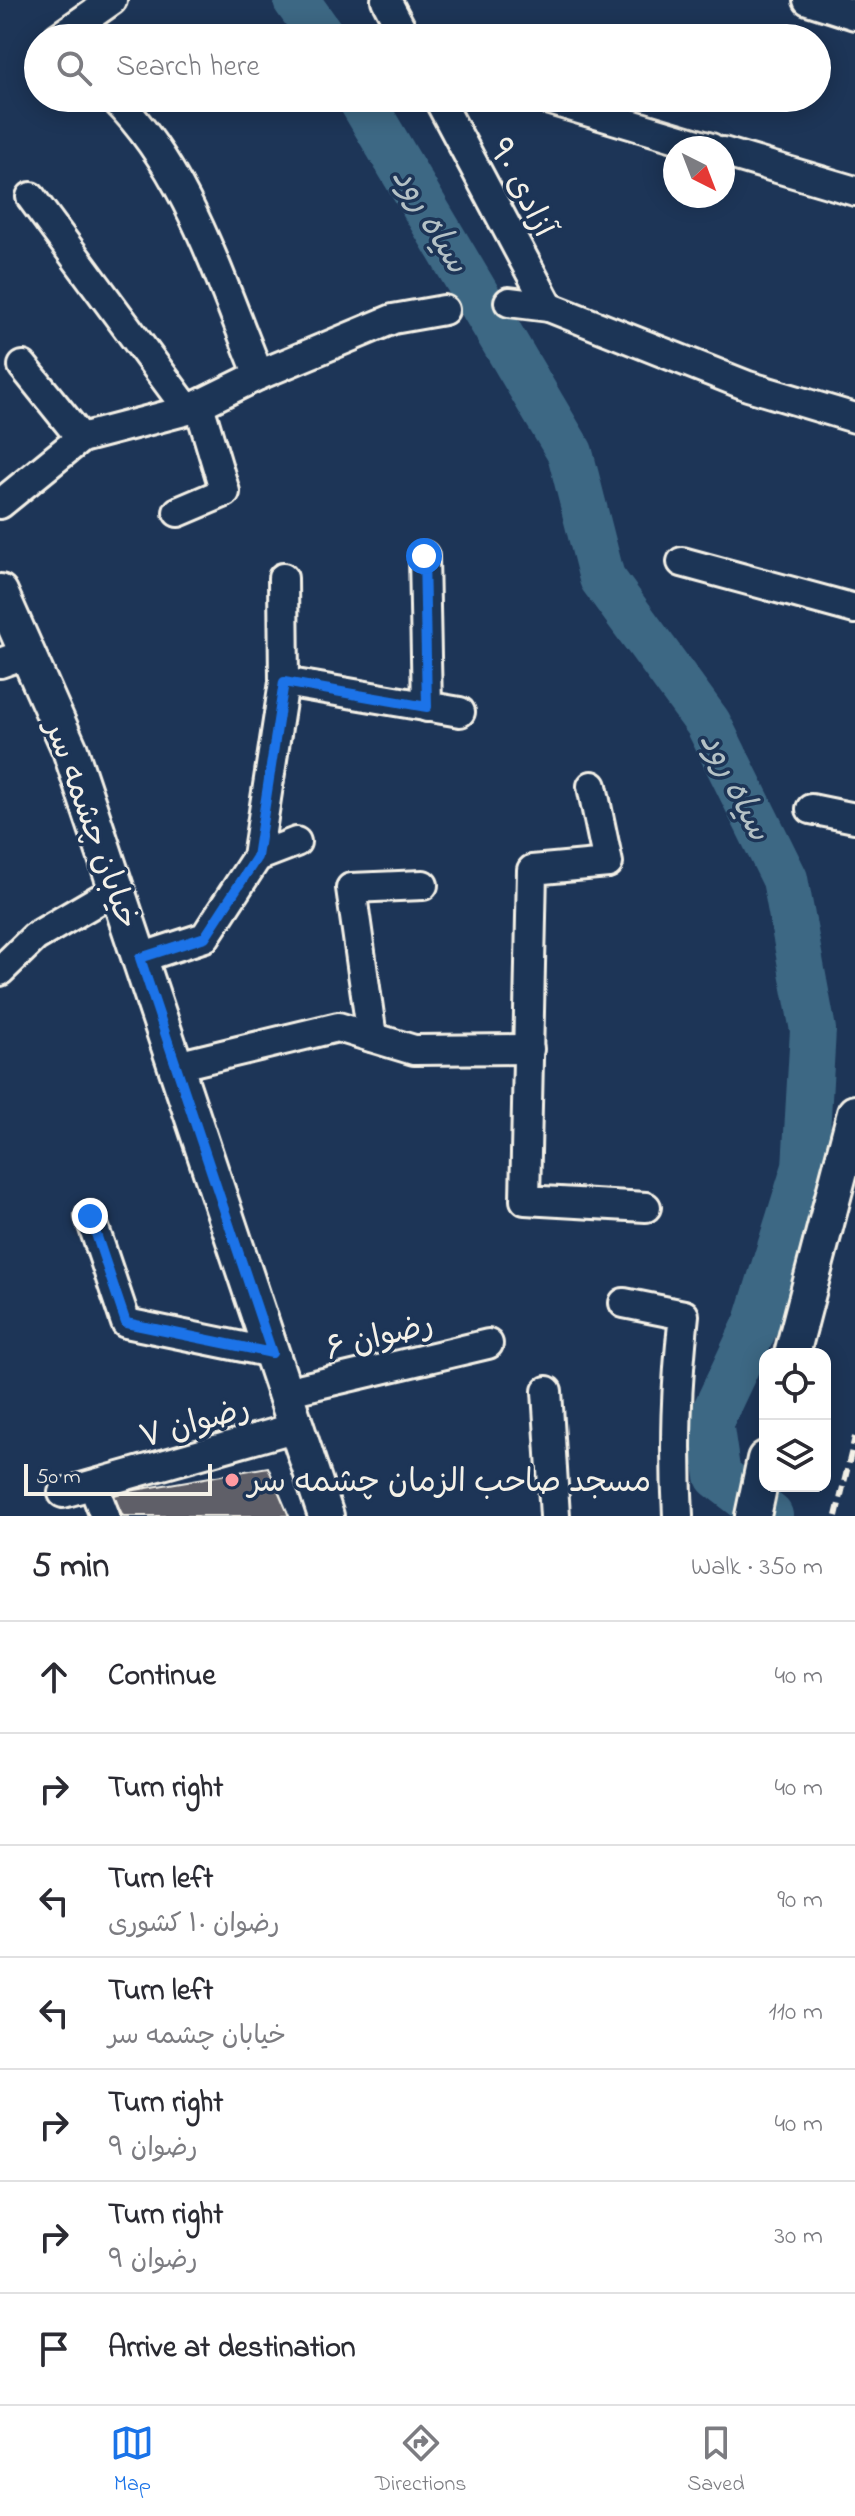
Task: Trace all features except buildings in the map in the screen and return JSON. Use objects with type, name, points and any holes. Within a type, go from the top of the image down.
[{"type":"street","points":[[78,24],[112,0]]},
{"type":"street","points":[[386,0],[399,24]]},
{"type":"street","points":[[808,0],[855,15]]},
{"type":"street","points":[[128,112],[179,183],[259,375]]},
{"type":"street","name":"آزادی ۹۰","points":[[445,112],[549,307]]},
{"type":"street","points":[[590,112],[671,136]]},
{"type":"street","points":[[735,156],[855,191]]},
{"type":"street","points":[[31,197],[194,407],[225,492],[178,512]]},
{"type":"street","points":[[509,302],[549,307],[748,386],[855,418]]},
{"type":"street","points":[[0,504],[81,438],[194,407],[259,375],[393,319],[444,310]]},
{"type":"street","points":[[23,366],[81,438]]},
{"type":"street","points":[[424,556],[427,707]]},
{"type":"street","points":[[682,562],[855,609]]},
{"type":"street","points":[[140,958],[205,937],[257,857],[284,682],[283,578]]},
{"type":"street","name":"خیابان چشمه سر","points":[[0,592],[14,658],[70,750],[326,1516]]},
{"type":"street","points":[[284,682],[460,712]]},
{"type":"street","points":[[592,786],[608,863],[532,870],[525,1200],[646,1207]]},
{"type":"street","points":[[811,809],[855,818]]},
{"type":"street","points":[[257,857],[296,842]]},
{"type":"street","points":[[372,1037],[351,888],[423,885]]},
{"type":"street","points":[[0,971],[35,937],[117,889]]},
{"type":"street","points":[[176,1066],[338,1027],[414,1050],[529,1049]]},
{"type":"street","points":[[794,1348],[855,1113]]},
{"type":"street","points":[[90,1216],[126,1323],[272,1353]]},
{"type":"street","points":[[624,1303],[684,1315],[675,1390],[674,1452],[678,1516]]},
{"type":"street","name":"رضوان ۶","points":[[285,1392],[488,1344]]},
{"type":"street","points":[[547,1391],[555,1516]]},
{"type":"street","name":"رضوان ۷","points":[[63,1493],[297,1427]]},
{"type":"street","points":[[93,1485],[105,1516]]},
{"type":"street","points":[[753,1516],[759,1488]]},
{"type":"waterway","name":"سیاه رود","points":[[296,0],[313,24]]},
{"type":"waterway","name":"سیاه رود","points":[[368,112],[570,453],[602,578],[708,723],[785,879],[813,1030],[805,1167],[757,1322],[710,1422],[718,1476],[770,1516]]},
{"type":"railway","points":[[836,1516],[855,1437]]},
{"type":"place","name":"مسجد صاحب الزمان چشمه سر","points":[[232,1480]]},
{"type":"route","points":[[90,1216],[126,1323],[272,1353],[140,958],[205,937],[257,857],[284,682],[427,707],[424,556]]}]
